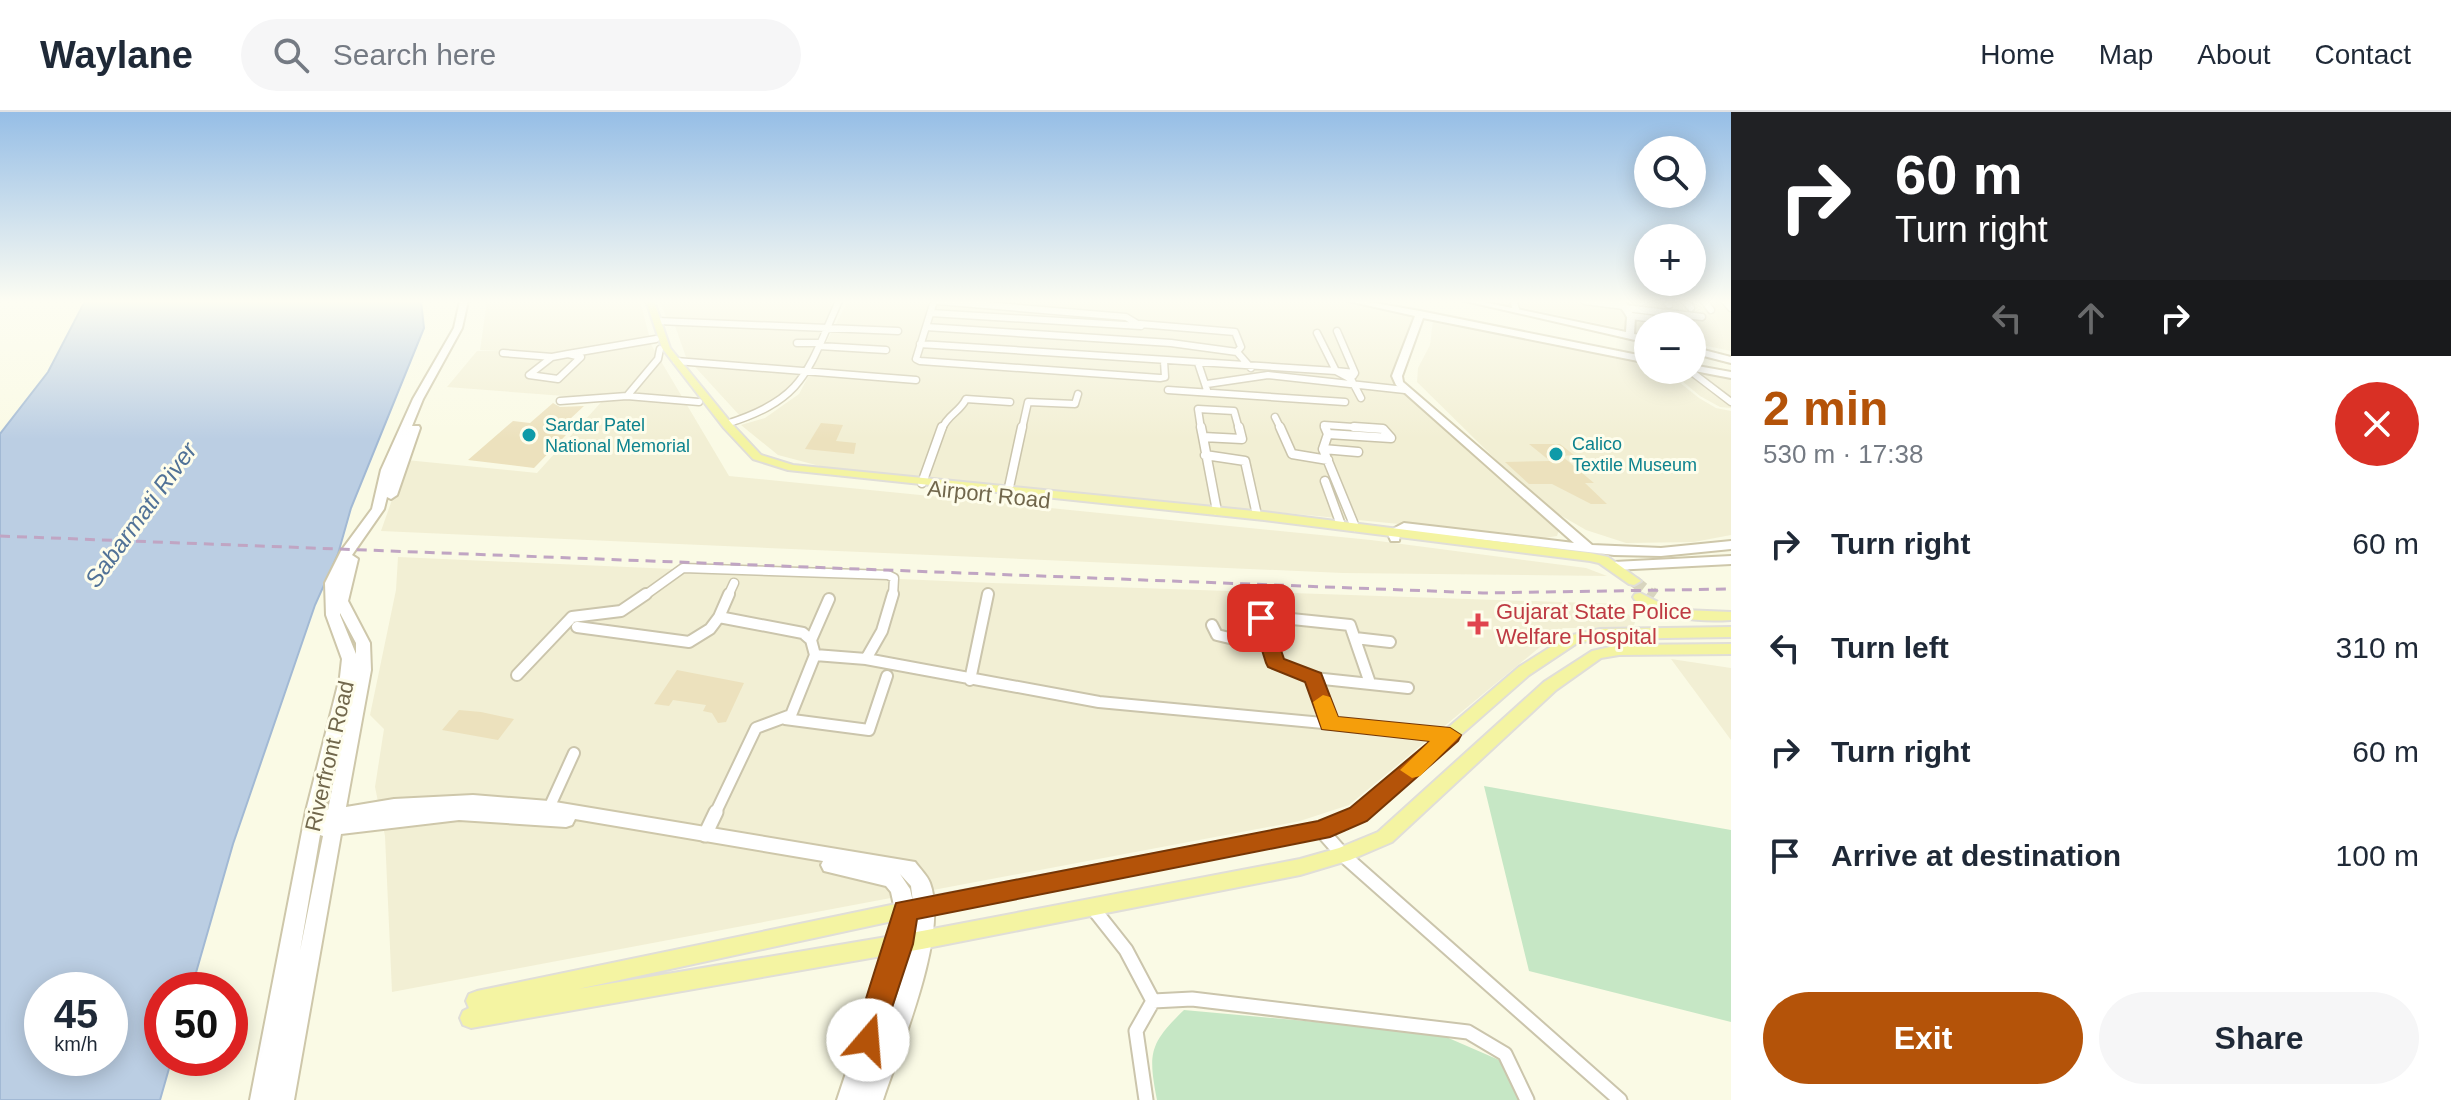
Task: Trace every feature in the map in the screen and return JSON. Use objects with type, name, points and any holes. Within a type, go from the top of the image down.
[{"type":"main road","name":"Riverfront Road","points":[[282,1100],[350,659],[333,615],[332,583],[347,551],[378,509],[387,470],[418,399],[447,347]]},
{"type":"main road","name":"Riverfront Road","points":[[262,1100],[323,823],[363,670],[363,643],[346,613],[342,589],[352,557],[383,518],[395,478],[427,399],[455,347]]},
{"type":"main road","name":"Airport Road","points":[[660,347],[699,402],[748,460],[787,473],[1426,539]]},
{"type":"main road","name":"Airport Road","points":[[666,347],[726,424],[757,457],[792,468],[1261,515],[1394,535]]},
{"type":"main road","points":[[1408,347],[1397,376],[1405,390],[1589,549]]},
{"type":"main road","points":[[1585,347],[1634,357]]},
{"type":"main road","points":[[1706,352],[1731,358]]},
{"type":"main road","points":[[1706,371],[1731,375]]},
{"type":"main road","points":[[1394,535],[1404,527],[1589,549],[1661,552],[1731,545]]},
{"type":"main road","points":[[1426,539],[1590,557],[1614,566],[1731,560]]},
{"type":"main road","points":[[1426,539],[1598,565],[1628,582],[1614,566]]},
{"type":"main road","points":[[1731,609],[1678,607],[1647,597],[1654,607],[1676,615],[1731,616]]},
{"type":"main road","points":[[1727,651],[1619,650],[1597,654],[1550,686],[1385,837],[1343,855],[922,940],[474,1010],[905,910],[1321,830],[1359,814],[1524,671],[1573,639],[1600,634],[1731,632]]},
{"type":"main road","points":[[323,823],[394,806],[473,802],[549,808],[908,868],[918,877],[925,906],[922,940],[871,1100]]},
{"type":"main road","points":[[323,823],[459,813],[553,818],[877,873],[898,884],[905,910],[899,944],[849,1100]]},
{"type":"street","points":[[503,353],[552,357],[630,347]]},
{"type":"street","points":[[627,396],[658,359],[658,347]]},
{"type":"street","points":[[726,424],[786,401],[807,371],[818,347]]},
{"type":"street","points":[[854,347],[886,350]]},
{"type":"street","points":[[919,347],[916,359],[920,361],[995,366],[1011,370],[1164,378],[1164,361]]},
{"type":"street","points":[[960,347],[1336,371],[1405,390]]},
{"type":"street","points":[[1175,347],[1188,362]]},
{"type":"street","points":[[1201,347],[1237,352],[1247,367],[1268,375]]},
{"type":"street","points":[[1237,352],[1241,347]]},
{"type":"street","points":[[1324,347],[1336,371]]},
{"type":"street","points":[[1342,347],[1361,398]]},
{"type":"street","points":[[995,366],[997,350]]},
{"type":"street","points":[[552,357],[529,375],[558,379],[581,357],[568,354]]},
{"type":"street","points":[[676,361],[916,380]]},
{"type":"street","points":[[1198,363],[1207,384],[1207,395]]},
{"type":"street","points":[[1207,384],[1268,375],[1353,378]]},
{"type":"street","points":[[1249,377],[1254,398]]},
{"type":"street","points":[[1706,382],[1731,402]]},
{"type":"street","points":[[1168,390],[1345,402]]},
{"type":"street","points":[[1008,492],[1028,402],[1075,404],[1078,394]]},
{"type":"street","points":[[560,401],[627,396],[699,402]]},
{"type":"street","points":[[922,483],[945,420],[962,408],[966,399],[1010,402]]},
{"type":"street","points":[[1202,437],[1242,439],[1236,414],[1228,409],[1200,407],[1202,437],[1217,511]]},
{"type":"street","points":[[1275,417],[1292,454],[1302,459],[1328,460]]},
{"type":"street","points":[[1328,434],[1391,438],[1383,429],[1325,424],[1328,434],[1323,449],[1355,527]]},
{"type":"street","points":[[1323,449],[1358,452]]},
{"type":"street","points":[[1205,455],[1245,461],[1261,515]]},
{"type":"street","points":[[1255,479],[1261,515]]},
{"type":"street","points":[[1325,481],[1341,525]]},
{"type":"street","points":[[517,675],[549,636],[574,615],[609,615],[624,610],[644,597],[668,574],[683,568],[888,575],[894,578],[895,587],[874,648],[866,659]]},
{"type":"street","points":[[577,627],[681,643],[701,637],[719,617],[734,583]]},
{"type":"street","points":[[970,680],[988,593]]},
{"type":"street","points":[[785,719],[795,711],[815,655],[811,640],[829,599]]},
{"type":"street","points":[[1370,683],[1355,638],[1345,623],[1268,616],[1261,618],[1266,639],[1279,667],[1314,678],[1408,688]]},
{"type":"street","points":[[719,617],[795,630],[811,640]]},
{"type":"street","points":[[1212,625],[1217,635],[1238,640],[1266,639]]},
{"type":"street","points":[[1355,638],[1390,642]]},
{"type":"street","points":[[815,655],[866,659],[1099,702],[1450,735]]},
{"type":"street","points":[[705,835],[756,728],[766,721],[785,719],[857,731],[869,730],[887,676]]},
{"type":"street","points":[[1314,678],[1329,723]]},
{"type":"street","points":[[549,808],[574,753]]},
{"type":"street","points":[[1321,830],[1343,855],[1620,1100]]},
{"type":"street","points":[[1092,906],[1126,950],[1153,1001]]},
{"type":"street","points":[[1153,1001],[1192,999],[1468,1032],[1505,1054],[1527,1100]]},
{"type":"street","points":[[1146,1100],[1136,1031],[1153,1001]]},
{"type":"shaded area","points":[[480,347],[653,347],[729,476],[1371,540],[1586,568],[1607,576],[1343,573],[381,531],[406,460],[537,473],[604,399],[447,387],[477,351],[505,351],[480,350]]},
{"type":"shaded area","points":[[682,347],[814,347],[800,379],[779,400],[741,417],[686,357]]},
{"type":"shaded area","points":[[824,347],[1405,347],[1393,374],[1559,530],[1557,536],[1545,538],[831,469],[778,455],[741,425],[765,418],[799,394]]},
{"type":"shaded area","points":[[1429,347],[1569,347],[1634,360],[1634,384],[1682,384],[1716,408],[1731,411],[1731,535],[1694,542],[1626,543],[1586,530],[1541,504],[1417,382],[1418,368]]},
{"type":"shaded area","points":[[1706,375],[1731,378],[1731,408],[1720,407],[1686,384],[1706,384]]},
{"type":"shaded area","points":[[398,557],[992,583],[1619,604],[1635,622],[1633,628],[1563,628],[1349,805],[1300,821],[392,992],[385,836],[375,787],[384,729],[370,715],[396,590]]},
{"type":"shaded area","points":[[1671,659],[1731,668],[1731,740]]},
{"type":"green space","points":[[1484,786],[1731,830],[1731,1022],[1529,971]]},
{"type":"green space","points":[[1184,1010],[1437,1033],[1506,1063],[1523,1100],[1157,1100],[1152,1071],[1154,1050],[1164,1032]]},
{"type":"water","name":"Sabarmati River","points":[[61,347],[416,347],[351,508],[338,554],[315,605],[233,844],[196,972],[144,972],[144,1076],[167,1076],[160,1100],[0,1100],[0,434],[48,372]]},
{"type":"building","name":"Sardar Patel National Memorial","points":[[553,403],[560,407],[584,406],[554,434],[566,435],[534,468],[468,460],[513,421],[530,423]]},
{"type":"building","points":[[821,423],[843,425],[836,441],[856,443],[854,454],[805,449]]},
{"type":"building","name":"Calico Textile Museum","points":[[1529,444],[1560,444],[1574,455],[1562,456],[1594,483],[1585,483],[1607,504],[1591,504],[1552,484],[1529,484],[1505,462],[1550,461]]},
{"type":"building","points":[[677,670],[744,683],[726,722],[718,723],[712,713],[703,711],[706,705],[673,700],[669,706],[654,704]]},
{"type":"building","points":[[459,710],[514,719],[498,740],[442,730]]},
{"type":"tunnel","points":[[1634,581],[1653,596]]},
{"type":"tunnel","points":[[1650,594],[1654,597]]},
{"type":"railway","points":[[0,536],[1483,593],[1731,589]]},
{"type":"slow traffic","points":[[1323,702],[1329,723],[1450,735],[1412,770]]},
{"type":"place","name":"Sardar Patel National Memorial","points":[[529,435]]},
{"type":"place","name":"Calico Textile Museum","points":[[1556,454]]},
{"type":"place","name":"Gujarat State Police Welfare Hospital","points":[[1478,624]]},
{"type":"route","points":[[868,1040],[899,944],[905,910],[1282,841],[1321,830],[1359,814],[1450,735],[1329,723],[1314,678],[1288,671],[1275,663],[1261,618]]}]
